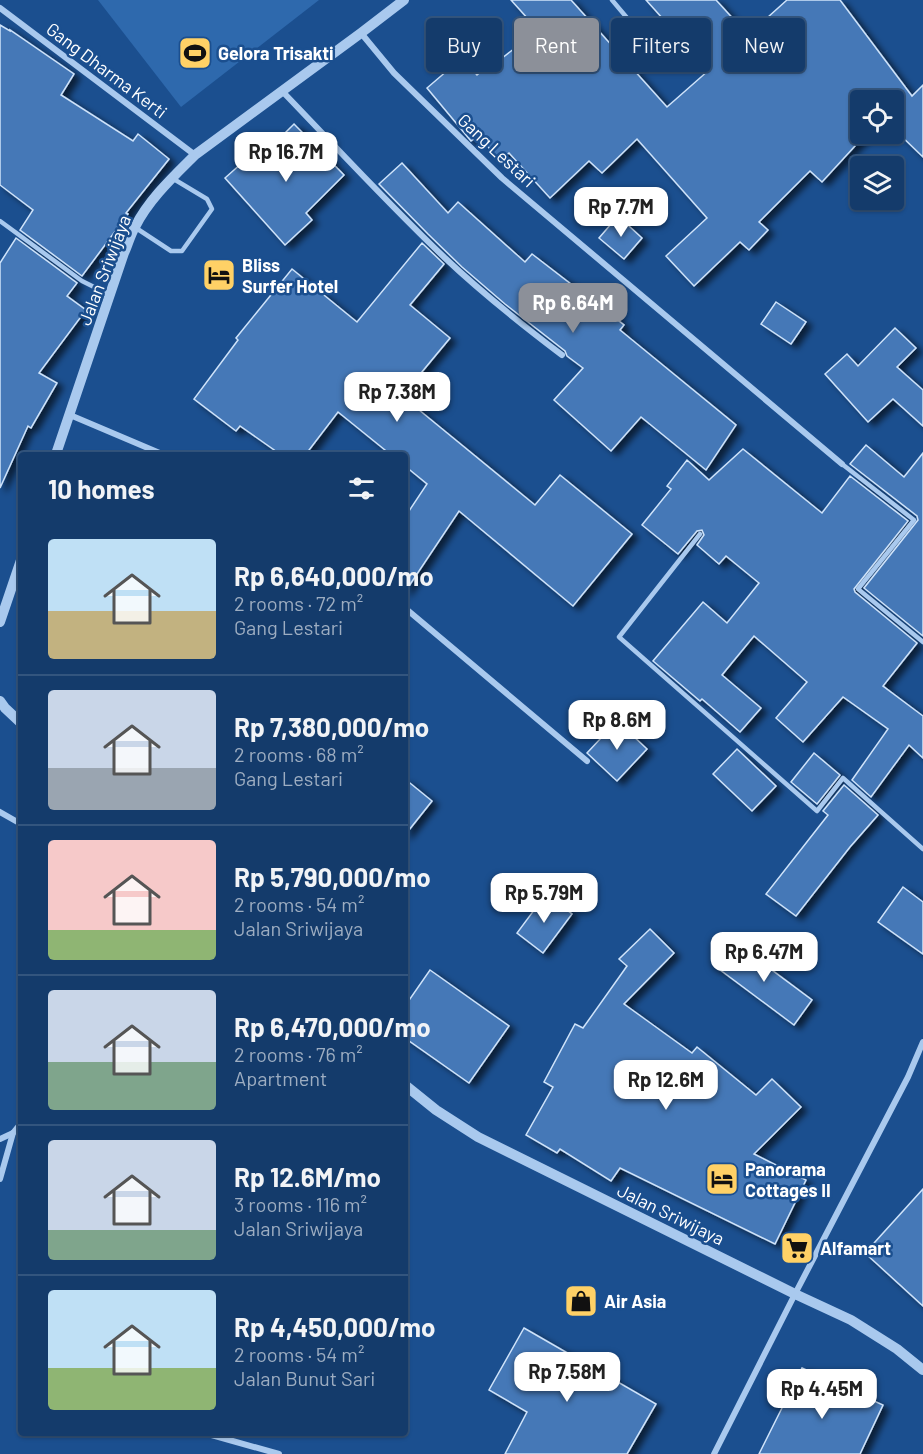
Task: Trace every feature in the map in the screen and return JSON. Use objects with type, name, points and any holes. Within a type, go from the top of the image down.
[{"type":"street","name":"Jalan Sriwijaya","points":[[57,452],[135,227],[152,201],[195,155],[404,0]]},
{"type":"street","name":"Gang Dharma Kerti","points":[[0,8],[195,155]]},
{"type":"street","name":"Gang Lestari","points":[[361,33],[394,73],[502,178],[842,464]]},
{"type":"street","points":[[282,91],[446,260],[494,302],[561,355]]},
{"type":"street","points":[[70,415],[157,452]]},
{"type":"street","points":[[0,622],[18,569]]},
{"type":"street","points":[[408,611],[587,761]]},
{"type":"street","points":[[0,701],[4,708],[18,720]]},
{"type":"street","points":[[0,812],[18,823]]},
{"type":"street","points":[[714,1454],[908,1077],[923,1042]]},
{"type":"street","name":"Jalan Sriwijaya","points":[[408,1087],[436,1110],[478,1137],[851,1320],[897,1349],[923,1370]]},
{"type":"street","points":[[0,1179],[13,1133],[18,1127]]},
{"type":"street","points":[[0,1138],[13,1133]]},
{"type":"street","points":[[215,1436],[279,1454]]},
{"type":"lane","points":[[612,0],[627,18]]},
{"type":"lane","points":[[135,227],[171,251],[182,251],[212,209],[207,199],[172,178]]},
{"type":"lane","points":[[0,221],[82,281],[110,295]]},
{"type":"lane","points":[[842,464],[914,520],[858,589],[923,642]]},
{"type":"lane","points":[[700,534],[619,638],[817,811],[843,778],[923,849]]},
{"type":"shaded area","name":"Gelora Trisakti","points":[[98,0],[319,0],[181,107]]},
{"type":"building","points":[[511,0],[571,0],[587,18],[527,18]]},
{"type":"building","points":[[646,0],[716,0],[732,18],[723,18],[723,72],[805,72],[805,18],[767,18],[787,0],[840,0],[912,96],[923,85],[923,157],[904,139],[904,90],[850,90],[850,144],[857,144],[822,182],[810,171],[759,222],[768,230],[749,250],[740,242],[694,286],[666,256],[707,218],[637,139],[602,173],[589,161],[550,198],[509,153],[499,161],[479,135],[471,141],[427,88],[446,72],[474,72],[477,75],[481,72],[502,72],[502,58],[514,49],[514,72],[599,72],[599,31],[611,45],[611,72],[636,72],[667,107],[707,72],[711,72],[711,18],[662,18]]},
{"type":"building","points":[[0,25],[74,74],[61,95],[133,141],[138,134],[169,159],[126,213],[128,214],[82,276],[20,230],[33,210],[0,185]]},
{"type":"building","points":[[294,124],[344,175],[306,213],[312,220],[285,245],[225,178],[252,154],[258,160]]},
{"type":"building","points":[[402,163],[448,213],[458,202],[525,262],[532,254],[624,325],[620,330],[736,425],[706,470],[641,417],[611,451],[554,400],[583,368],[462,267],[379,184]]},
{"type":"building","points":[[618,216],[642,238],[624,259],[599,238]]},
{"type":"building","points":[[16,238],[77,283],[67,296],[86,310],[39,373],[57,383],[31,428],[28,426],[0,488],[0,263]]},
{"type":"building","points":[[422,243],[444,264],[410,305],[450,338],[402,396],[535,505],[560,475],[632,534],[573,606],[459,511],[408,588],[408,512],[427,484],[408,468],[408,452],[388,452],[338,412],[308,452],[277,452],[240,426],[236,431],[194,399],[238,340],[236,338],[292,269],[357,322]]},
{"type":"building","points":[[776,302],[806,322],[791,344],[761,324]]},
{"type":"building","points":[[895,328],[916,348],[897,367],[923,390],[923,426],[893,399],[868,422],[825,374],[847,354],[858,366]]},
{"type":"building","points":[[866,445],[904,477],[923,453],[923,636],[864,588],[918,520],[917,516],[850,464]]},
{"type":"building","points":[[743,449],[822,513],[850,476],[908,521],[854,589],[917,643],[883,686],[923,716],[923,758],[909,745],[871,797],[852,780],[888,729],[843,697],[803,742],[776,718],[807,682],[754,636],[722,675],[761,708],[740,732],[653,661],[703,602],[727,623],[759,583],[726,556],[719,564],[697,545],[704,535],[702,530],[697,531],[678,554],[642,525],[671,489],[667,486],[687,460],[709,480]]},
{"type":"building","points":[[617,721],[647,749],[617,781],[587,753]]},
{"type":"building","points":[[737,749],[776,786],[752,811],[713,774]]},
{"type":"building","points":[[814,753],[840,775],[817,804],[791,782]]},
{"type":"building","points":[[408,781],[432,801],[408,831]]},
{"type":"building","points":[[844,785],[878,815],[796,916],[766,894],[828,815],[823,811]]},
{"type":"building","points":[[903,887],[923,902],[923,954],[878,922]]},
{"type":"building","points":[[546,894],[572,914],[543,953],[517,933]]},
{"type":"building","points":[[650,929],[674,953],[624,1004],[692,1053],[697,1047],[756,1095],[772,1079],[801,1107],[754,1154],[806,1180],[775,1244],[620,1168],[611,1181],[560,1149],[557,1153],[526,1135],[553,1087],[544,1082],[575,1024],[583,1028],[627,966],[619,959]]},
{"type":"building","points":[[733,941],[812,1000],[794,1025],[715,966]]},
{"type":"building","points":[[430,970],[509,1026],[469,1083],[408,1040],[408,1002]]},
{"type":"building","points":[[923,1189],[923,1306],[865,1253]]},
{"type":"building","points":[[524,1328],[656,1404],[627,1454],[505,1454],[527,1412],[489,1390]]},
{"type":"building","points":[[802,1368],[883,1405],[860,1454],[759,1454]]},
{"type":"place","name":"Gelora Trisakti","points":[[195,53]]},
{"type":"place","name":"Bliss Surfer Hotel","points":[[219,275]]},
{"type":"place","name":"Panorama Cottages II","points":[[722,1179]]},
{"type":"place","name":"Alfamart","points":[[797,1248]]},
{"type":"place","name":"Air Asia","points":[[581,1301]]}]
